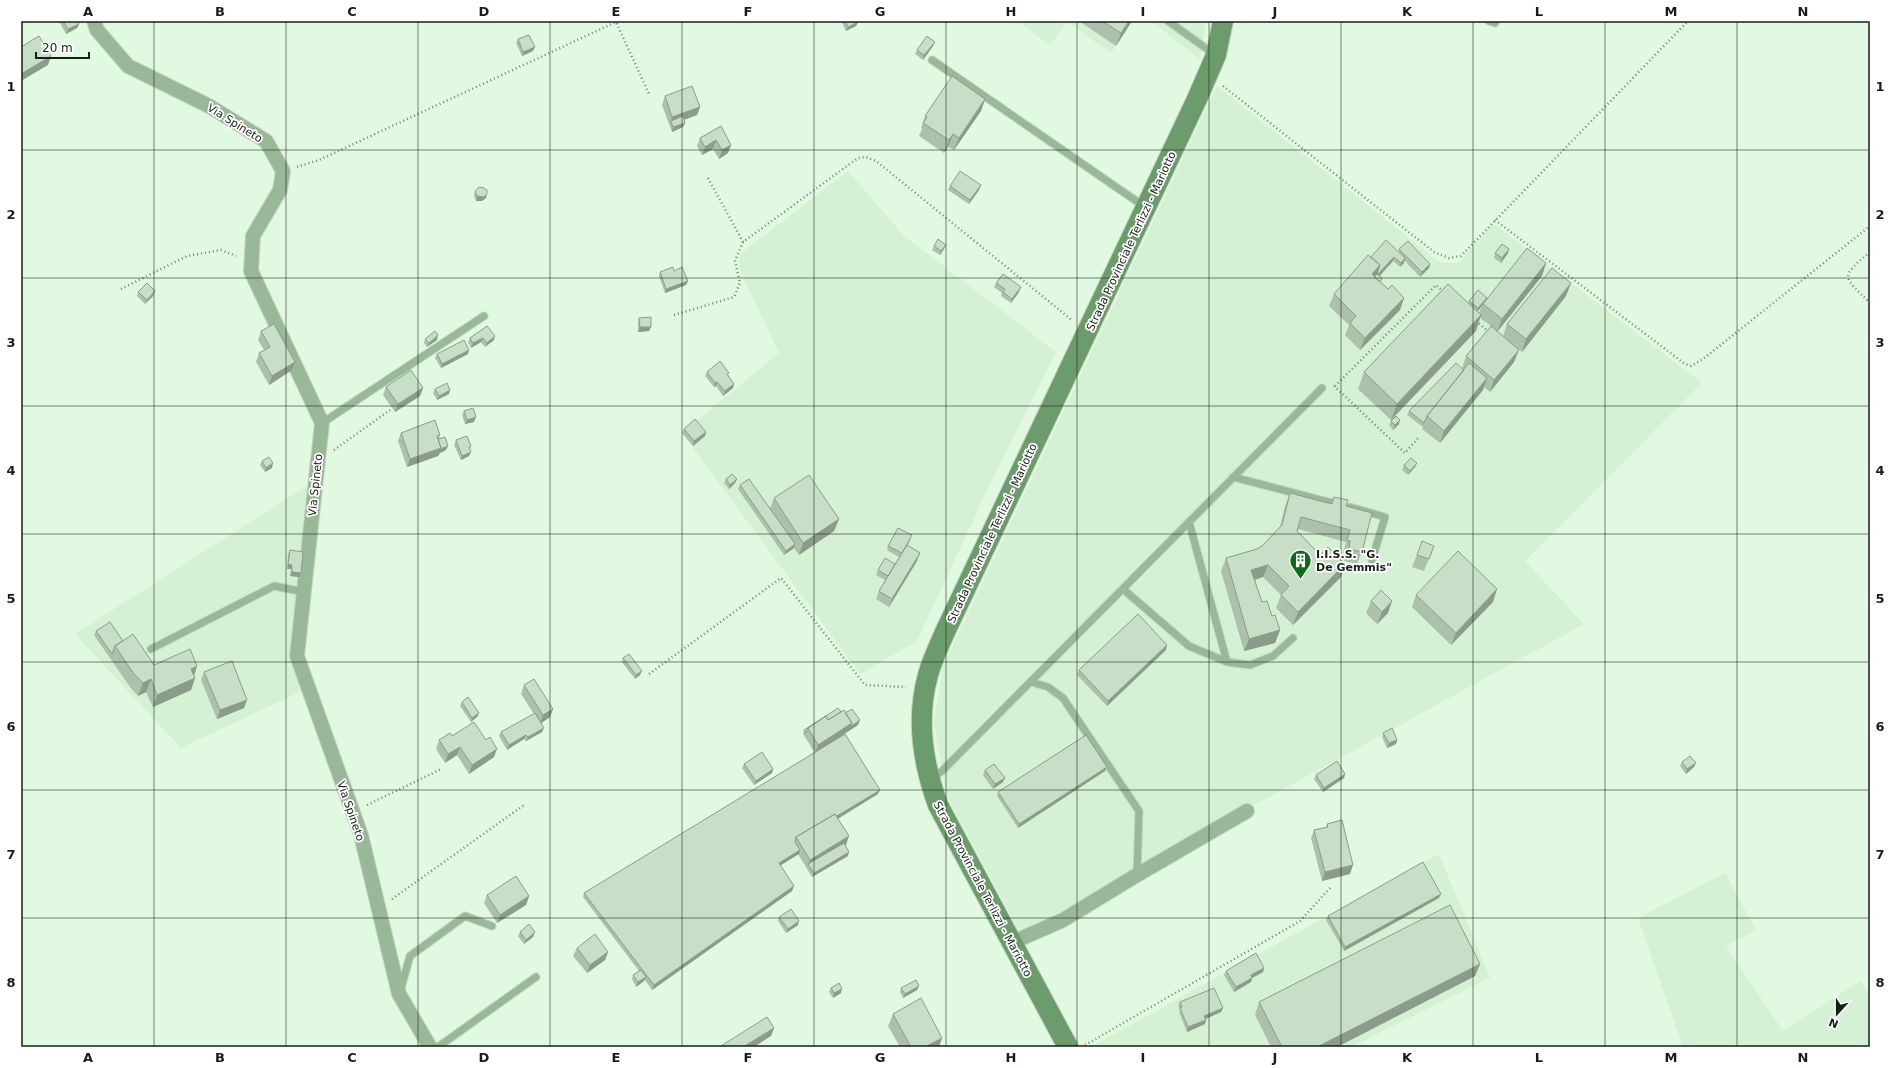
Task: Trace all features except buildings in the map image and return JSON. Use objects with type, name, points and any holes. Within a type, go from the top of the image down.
[{"type":"main road","name":"Strada Provinciale Terlizzi - Mariotto","points":[[1068,1047],[938,805],[930,780],[922,732],[922,703],[924,688],[932,662],[945,632],[1208,74],[1216,55],[1223,21]]},
{"type":"street","name":"Via Spineto","points":[[94,21],[97,30],[128,66],[209,106],[266,141],[283,171]]},
{"type":"street","points":[[283,171],[280,190],[253,236],[251,270],[322,423]]},
{"type":"street","name":"Via Spineto","points":[[322,423],[297,656],[360,835],[399,994],[430,1047]]},
{"type":"street","points":[[1011,943],[1063,920],[1137,875],[1247,812]]},
{"type":"lane","points":[[1168,21],[1216,55]]},
{"type":"lane","points":[[1489,21],[1495,23],[1496,21]]},
{"type":"lane","points":[[932,60],[1146,208]]},
{"type":"lane","points":[[322,423],[484,316]]},
{"type":"lane","points":[[930,780],[942,772],[1322,388]]},
{"type":"lane","points":[[1233,477],[1385,516],[1372,560]]},
{"type":"lane","points":[[1189,522],[1227,662]]},
{"type":"lane","points":[[151,648],[274,586],[304,592]]},
{"type":"lane","points":[[1123,589],[1189,646],[1227,662],[1250,665],[1273,656],[1293,638]]},
{"type":"lane","points":[[1031,682],[1048,687],[1063,698],[1139,811],[1137,875]]},
{"type":"lane","points":[[399,994],[410,956],[453,924],[465,916],[492,926]]},
{"type":"lane","points":[[438,1047],[536,977]]},
{"type":"path","points":[[1208,74],[1434,252],[1449,258],[1461,256],[1688,21]]},
{"type":"path","points":[[283,171],[318,160],[616,22],[650,96]]},
{"type":"path","points":[[674,315],[734,297],[740,283],[734,261],[743,242],[858,158],[866,157],[876,161],[1087,333]]},
{"type":"path","points":[[708,178],[743,242]]},
{"type":"path","points":[[1495,220],[1685,364],[1691,366],[1703,359],[1870,226]]},
{"type":"path","points":[[121,290],[187,256],[221,250],[238,257],[251,270]]},
{"type":"path","points":[[1870,252],[1850,269],[1847,276],[1848,281],[1870,303]]},
{"type":"path","points":[[1322,388],[1335,386],[1436,285],[1447,295]]},
{"type":"path","points":[[1475,320],[1491,334]]},
{"type":"path","points":[[1335,386],[1405,454],[1420,437]]},
{"type":"path","points":[[318,462],[390,410]]},
{"type":"path","points":[[649,674],[781,578],[865,685],[924,688]]},
{"type":"path","points":[[352,812],[441,769]]},
{"type":"path","points":[[378,908],[524,806]]},
{"type":"path","points":[[1081,1047],[1300,920],[1331,887]]},
{"type":"shaded area","points":[[1017,21],[1132,21],[1111,53],[1067,22],[1050,45]]},
{"type":"shaded area","points":[[1151,21],[1206,21],[1200,59]]},
{"type":"shaded area","points":[[1217,86],[1441,263],[1459,263],[1493,223],[1702,383],[1525,561],[1584,624],[1036,925],[1018,929],[946,794],[934,723],[943,666]]},
{"type":"shaded area","points":[[848,171],[903,235],[1056,352],[990,484],[917,641],[860,674],[682,433],[779,353],[740,271],[739,260],[741,253]]},
{"type":"shaded area","points":[[316,480],[297,656],[308,688],[181,748],[75,634]]},
{"type":"shaded area","points":[[1439,854],[1490,978],[1351,1047],[1091,1047]]},
{"type":"shaded area","points":[[1725,873],[1756,930],[1726,946],[1783,1031],[1860,981],[1870,995],[1870,1047],[1683,1047],[1638,918]]},
{"type":"place","name":"I.I.S.S. \"G. De Gemmis\"","points":[[1301,580]]}]
